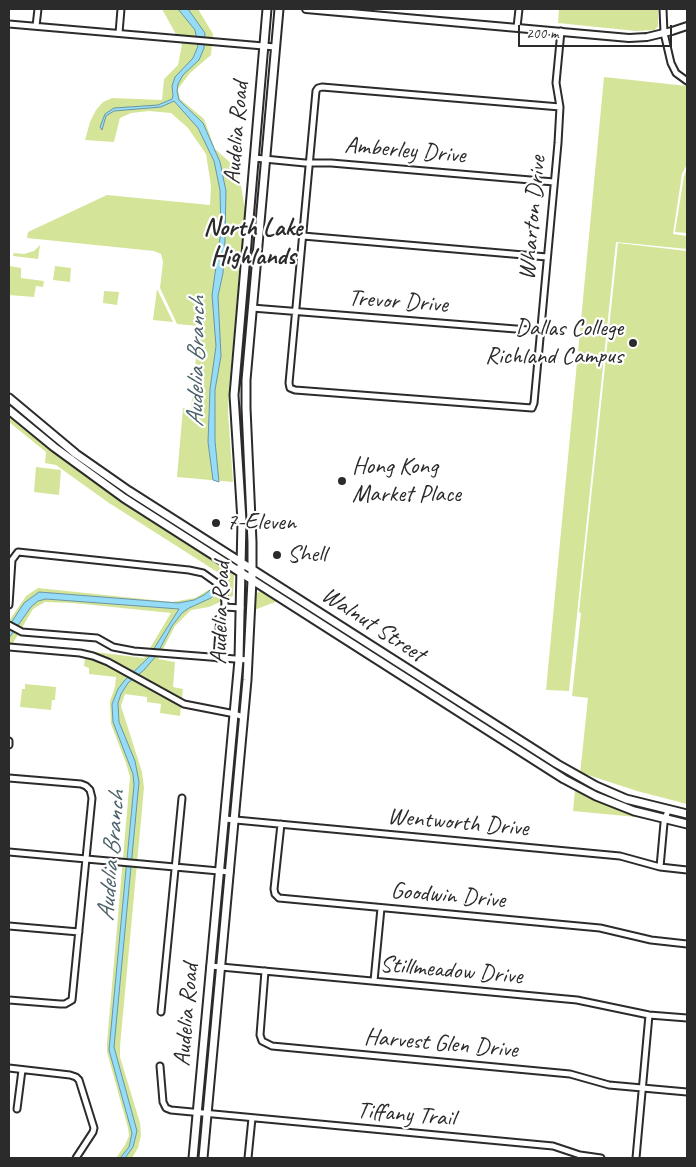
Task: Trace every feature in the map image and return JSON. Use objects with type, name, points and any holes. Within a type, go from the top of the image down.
[{"type":"main road","name":"Audelia Road","points":[[193,1158],[239,660],[242,521],[234,395],[250,196],[268,9]]},
{"type":"main road","name":"Audelia Road","points":[[203,1158],[248,660],[252,580],[252,526],[246,380],[279,9]]},
{"type":"main road","points":[[250,196],[262,197]]},
{"type":"main road","points":[[250,205],[262,206]]},
{"type":"main road","points":[[241,307],[252,308]]},
{"type":"main road","name":"Walnut Street","points":[[9,398],[105,476],[557,764],[596,786],[620,796],[636,802],[687,814]]},
{"type":"main road","name":"Walnut Street","points":[[9,410],[83,469],[124,498],[527,756],[596,796],[634,811],[687,824]]},
{"type":"main road","points":[[236,432],[247,432]]},
{"type":"main road","points":[[385,665],[391,658]]},
{"type":"main road","points":[[459,712],[464,705]]},
{"type":"main road","points":[[527,756],[538,758],[554,767],[557,764]]},
{"type":"street","points":[[36,26],[38,9]]},
{"type":"street","points":[[119,33],[121,9]]},
{"type":"street","points":[[306,9],[638,38],[687,26]]},
{"type":"street","points":[[517,27],[519,9]]},
{"type":"street","points":[[663,9],[664,33],[671,63],[676,73],[687,81]]},
{"type":"street","points":[[9,24],[276,47]]},
{"type":"street","name":"Wharton Drive","points":[[295,311],[288,383],[290,388],[315,392],[532,408],[541,331],[560,107],[556,82],[561,31]]},
{"type":"street","points":[[295,311],[316,91],[322,87],[560,107]]},
{"type":"street","name":"Amberley Drive","points":[[254,158],[554,182]]},
{"type":"street","points":[[303,236],[547,256]]},
{"type":"street","name":"Trevor Drive","points":[[252,308],[541,331]]},
{"type":"street","points":[[9,605],[12,560],[18,552],[203,573],[222,587],[226,595],[220,616],[216,658]]},
{"type":"street","points":[[224,607],[241,608]]},
{"type":"street","points":[[9,625],[21,632],[97,638],[114,647],[146,652],[248,660]]},
{"type":"street","points":[[9,647],[80,653],[108,662],[184,704],[235,714],[244,718]]},
{"type":"street","points":[[9,778],[80,784],[90,790],[92,798],[73,997],[69,1002],[60,1004],[9,1000]]},
{"type":"street","points":[[161,1012],[182,798]]},
{"type":"street","points":[[660,867],[665,819],[668,810]]},
{"type":"street","name":"Wentworth Drive","points":[[225,819],[620,856],[660,867],[687,870]]},
{"type":"street","name":"Goodwin Drive","points":[[280,824],[274,889],[275,894],[280,898],[600,928],[651,940],[687,944]]},
{"type":"street","points":[[9,852],[230,872]]},
{"type":"street","points":[[374,981],[381,908]]},
{"type":"street","points":[[9,926],[79,932]]},
{"type":"street","name":"Stillmeadow Drive","points":[[210,966],[576,1000],[649,1015],[687,1018]]},
{"type":"street","name":"Harvest Glen Drive","points":[[265,971],[260,1035],[262,1041],[266,1044],[570,1074],[600,1083],[687,1092]]},
{"type":"street","points":[[636,1158],[649,1015]]},
{"type":"street","name":"Tiffany Trail","points":[[160,1066],[163,1102],[166,1108],[171,1110],[553,1146],[580,1155],[601,1158]]},
{"type":"street","points":[[9,1068],[70,1075],[79,1080],[94,1128],[76,1158]]},
{"type":"street","points":[[18,1109],[22,1070]]},
{"type":"street","points":[[248,1158],[252,1118]]},
{"type":"green space","points":[[162,9],[198,9],[213,34],[211,55],[190,73],[178,89],[180,99],[204,119],[215,149],[233,165],[241,186],[245,209],[229,389],[228,412],[233,482],[177,477],[183,408],[191,409],[199,326],[177,324],[160,288],[163,262],[161,254],[154,251],[27,238],[28,232],[107,195],[210,205],[211,186],[206,154],[188,128],[171,113],[149,111],[131,113],[120,118],[114,142],[85,140],[90,122],[96,110],[103,102],[112,98],[162,100],[164,79],[178,65],[182,45]]},
{"type":"green space","points":[[559,9],[658,9],[658,26],[655,30],[636,31],[558,23]]},
{"type":"green space","points":[[604,77],[687,86],[687,164],[682,174],[673,234],[687,236],[687,249],[616,242],[569,691],[546,690]]},
{"type":"green space","points":[[687,168],[687,233],[675,232],[684,176]]},
{"type":"green space","name":"Dallas College Richland Campus","points":[[618,243],[687,251],[687,804],[580,774],[588,698],[572,696],[581,613],[579,612]]},
{"type":"green space","points":[[40,245],[38,259],[13,256],[14,253],[24,254],[34,251]]},
{"type":"green space","points":[[9,266],[21,268],[21,278],[44,281],[43,287],[36,286],[34,297],[9,295]]},
{"type":"green space","points":[[55,266],[71,268],[70,282],[53,280]]},
{"type":"green space","points":[[157,289],[173,322],[153,320]]},
{"type":"green space","points":[[104,291],[119,292],[117,305],[103,303]]},
{"type":"green space","points":[[9,413],[115,496],[233,573],[234,576],[233,596],[209,607],[191,610],[175,626],[158,659],[175,662],[173,687],[183,689],[180,716],[160,713],[161,704],[147,702],[147,697],[125,694],[121,706],[142,772],[144,788],[120,1046],[120,1057],[140,1123],[141,1135],[138,1148],[132,1158],[116,1158],[129,1136],[107,1052],[130,777],[111,724],[110,701],[116,677],[89,674],[89,668],[84,666],[86,651],[144,658],[171,613],[45,602],[33,609],[9,650],[9,621],[26,596],[38,588],[172,602],[195,598],[215,586],[222,575],[109,503],[56,465],[45,463],[46,452],[9,422]]},
{"type":"green space","points":[[36,467],[61,470],[59,495],[34,492]]},
{"type":"green space","points":[[261,590],[278,601],[254,610],[256,594]]},
{"type":"green space","points":[[25,684],[56,687],[55,700],[52,700],[51,710],[20,707],[22,689],[25,689]]},
{"type":"green space","points":[[575,790],[613,808],[647,818],[573,811]]},
{"type":"water","points":[[178,9],[188,9],[205,33],[204,48],[199,60],[183,75],[178,84],[179,100],[203,123],[220,162],[226,191],[223,273],[218,296],[221,356],[215,390],[215,441],[219,482],[213,480],[208,442],[210,389],[216,346],[212,295],[221,231],[220,190],[214,161],[198,128],[174,101],[161,107],[114,111],[106,116],[102,130],[100,127],[105,114],[114,108],[158,105],[172,99],[172,86],[175,77],[193,58],[198,46],[195,30]]},
{"type":"water","points":[[226,566],[230,570],[227,579],[218,591],[211,598],[182,613],[172,626],[156,656],[144,670],[128,683],[118,703],[119,722],[135,761],[139,782],[114,1047],[137,1131],[133,1147],[125,1158],[120,1158],[129,1147],[132,1133],[109,1050],[134,785],[133,774],[113,722],[112,704],[118,689],[148,658],[179,609],[46,599],[38,601],[31,607],[9,638],[9,626],[24,603],[39,592],[178,603],[194,600],[204,595],[215,586]]},
{"type":"place","name":"Dallas College Richland Campus","points":[[633,343]]},
{"type":"place","name":"Hong Kong Market Place","points":[[342,481]]},
{"type":"place","name":"7-Eleven","points":[[216,523]]},
{"type":"place","name":"Shell","points":[[277,555]]},
{"type":"district","name":"North Lake Highlands","points":[[253,242]]},
{"type":"water label","name":"Audelia Branch","points":[[197,362]]},
{"type":"water label","name":"Audelia Branch","points":[[112,856]]}]
